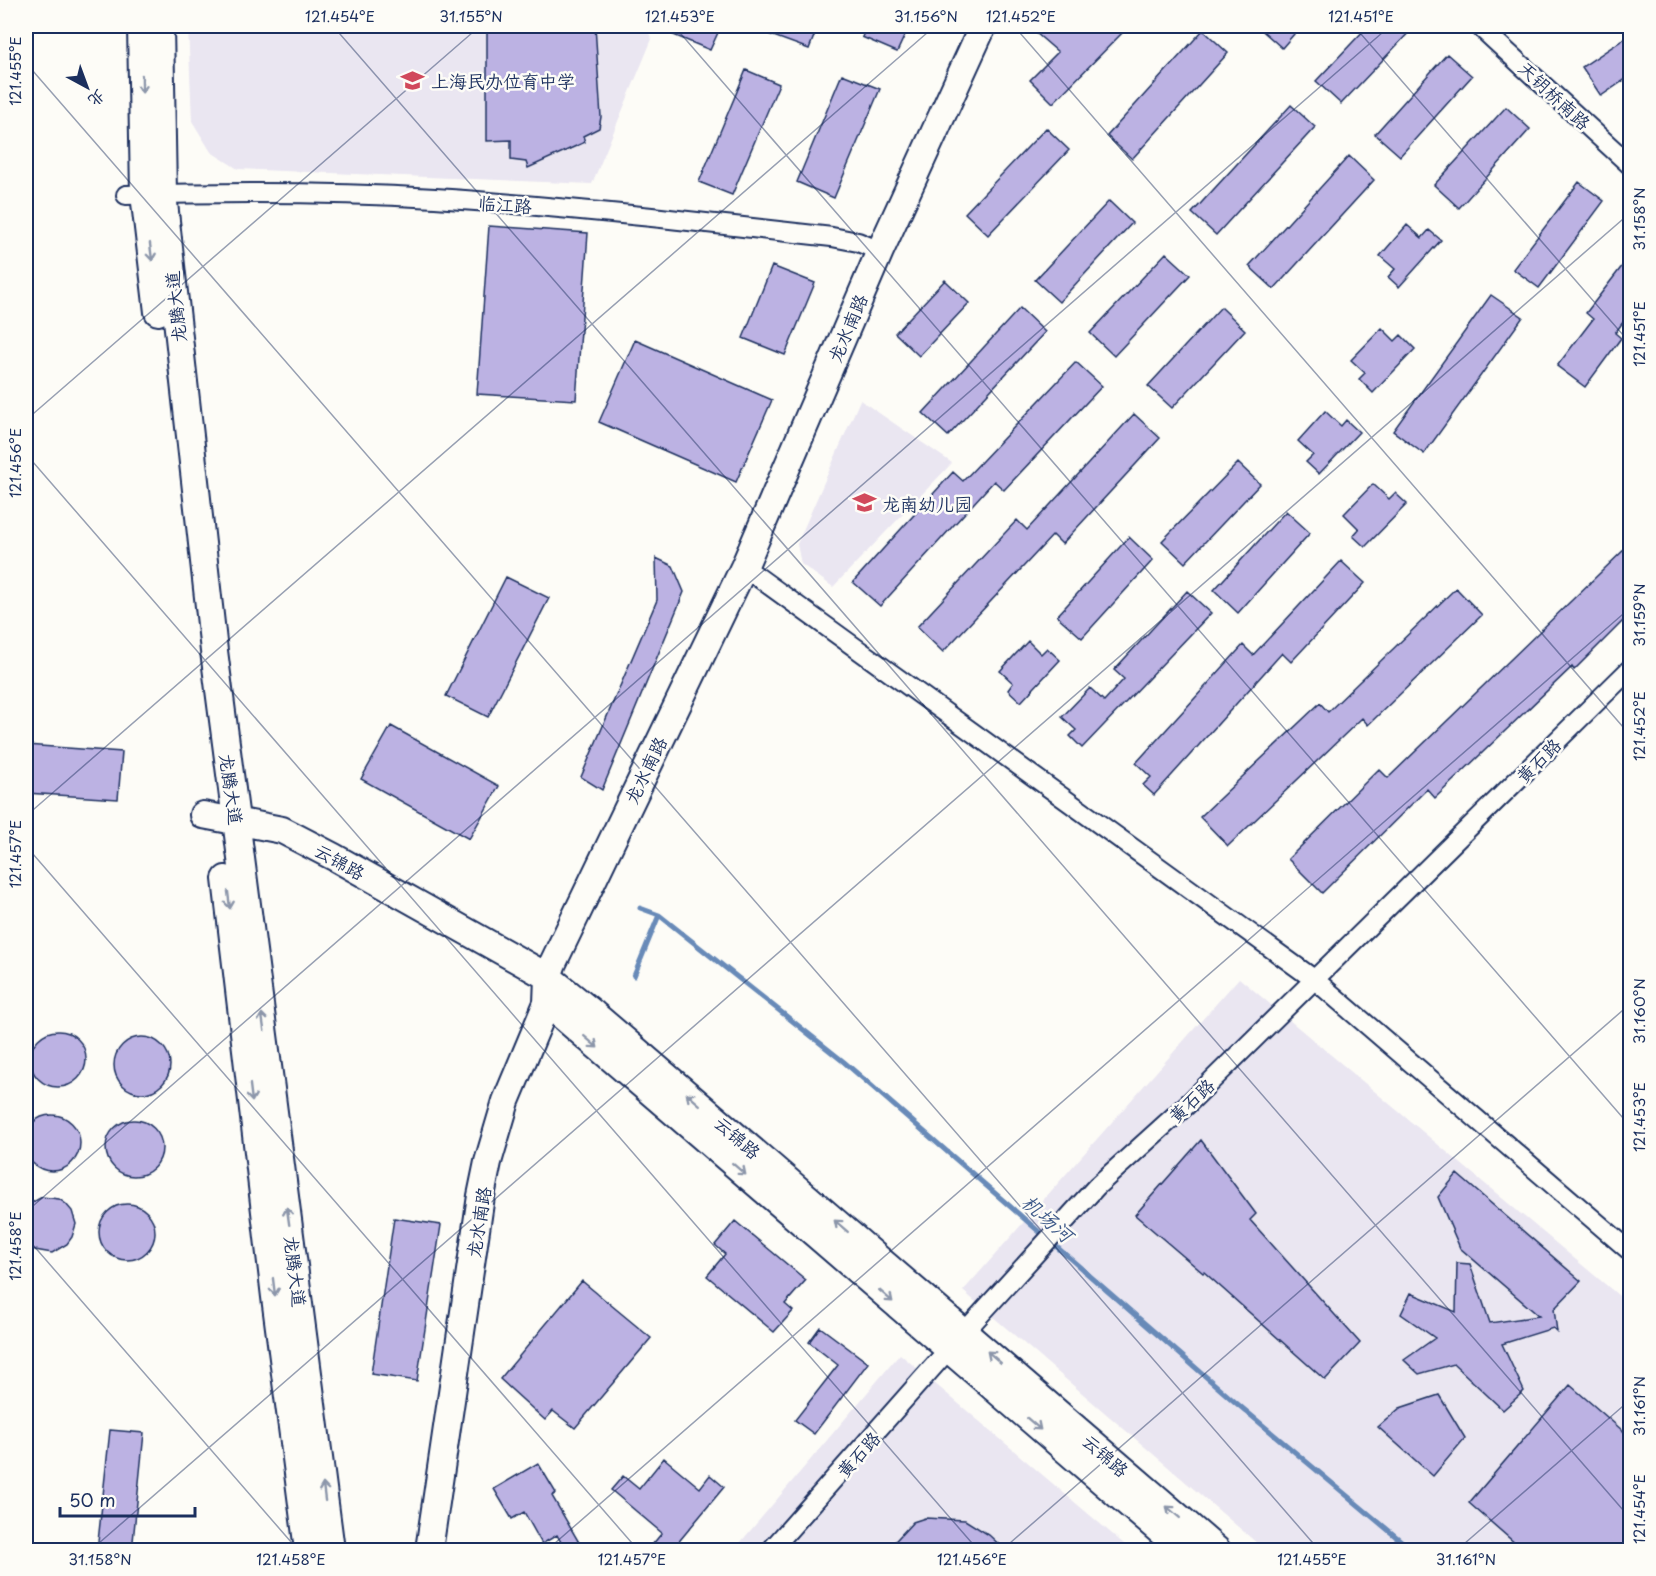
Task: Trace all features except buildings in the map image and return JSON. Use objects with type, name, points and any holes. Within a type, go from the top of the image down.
[{"type":"main road","name":"龙腾大道","points":[[141,26],[144,194],[214,651],[219,818],[275,1297],[308,1551]]},
{"type":"main road","name":"龙腾大道","points":[[144,194],[160,26]]},
{"type":"main road","name":"龙水南路","points":[[429,1551],[481,1196],[488,1162],[506,1101],[547,1003],[548,977],[603,857],[744,567],[880,251],[983,26]]},
{"type":"main road","name":"龙腾大道","points":[[219,818],[331,1551]]},
{"type":"main road","name":"云锦路","points":[[219,818],[282,830],[548,977],[594,1014],[957,1341],[1182,1551]]},
{"type":"main road","name":"云锦路","points":[[547,1003],[957,1341],[1217,1551]]},
{"type":"street","name":"天钥桥南路","points":[[1479,26],[1630,165]]},
{"type":"street","name":"临江路","points":[[144,194],[270,192],[433,198],[594,211],[832,237],[858,242],[880,251]]},
{"type":"street","points":[[744,567],[1315,980],[1630,1251]]},
{"type":"street","name":"黄石路","points":[[771,1551],[1097,1186],[1190,1102],[1630,669]]},
{"type":"shaded area","name":"上海民办位育中学","points":[[188,26],[645,26],[652,39],[592,184],[238,169],[211,152],[192,121]]},
{"type":"shaded area","name":"龙南幼儿园","points":[[860,400],[952,463],[833,587],[801,564],[797,544]]},
{"type":"shaded area","points":[[1239,978],[1630,1305],[1630,1550],[1265,1550],[963,1291]]},
{"type":"shaded area","points":[[900,1354],[1131,1550],[734,1550]]},
{"type":"waterway","name":"机场河","points":[[640,908],[659,915],[844,1062],[1235,1402],[1412,1550]]},
{"type":"waterway","name":"机场河","points":[[634,976],[659,915]]},
{"type":"place","name":"上海民办位育中学","points":[[413,80]]},
{"type":"place","name":"龙南幼儿园","points":[[864,503]]}]
